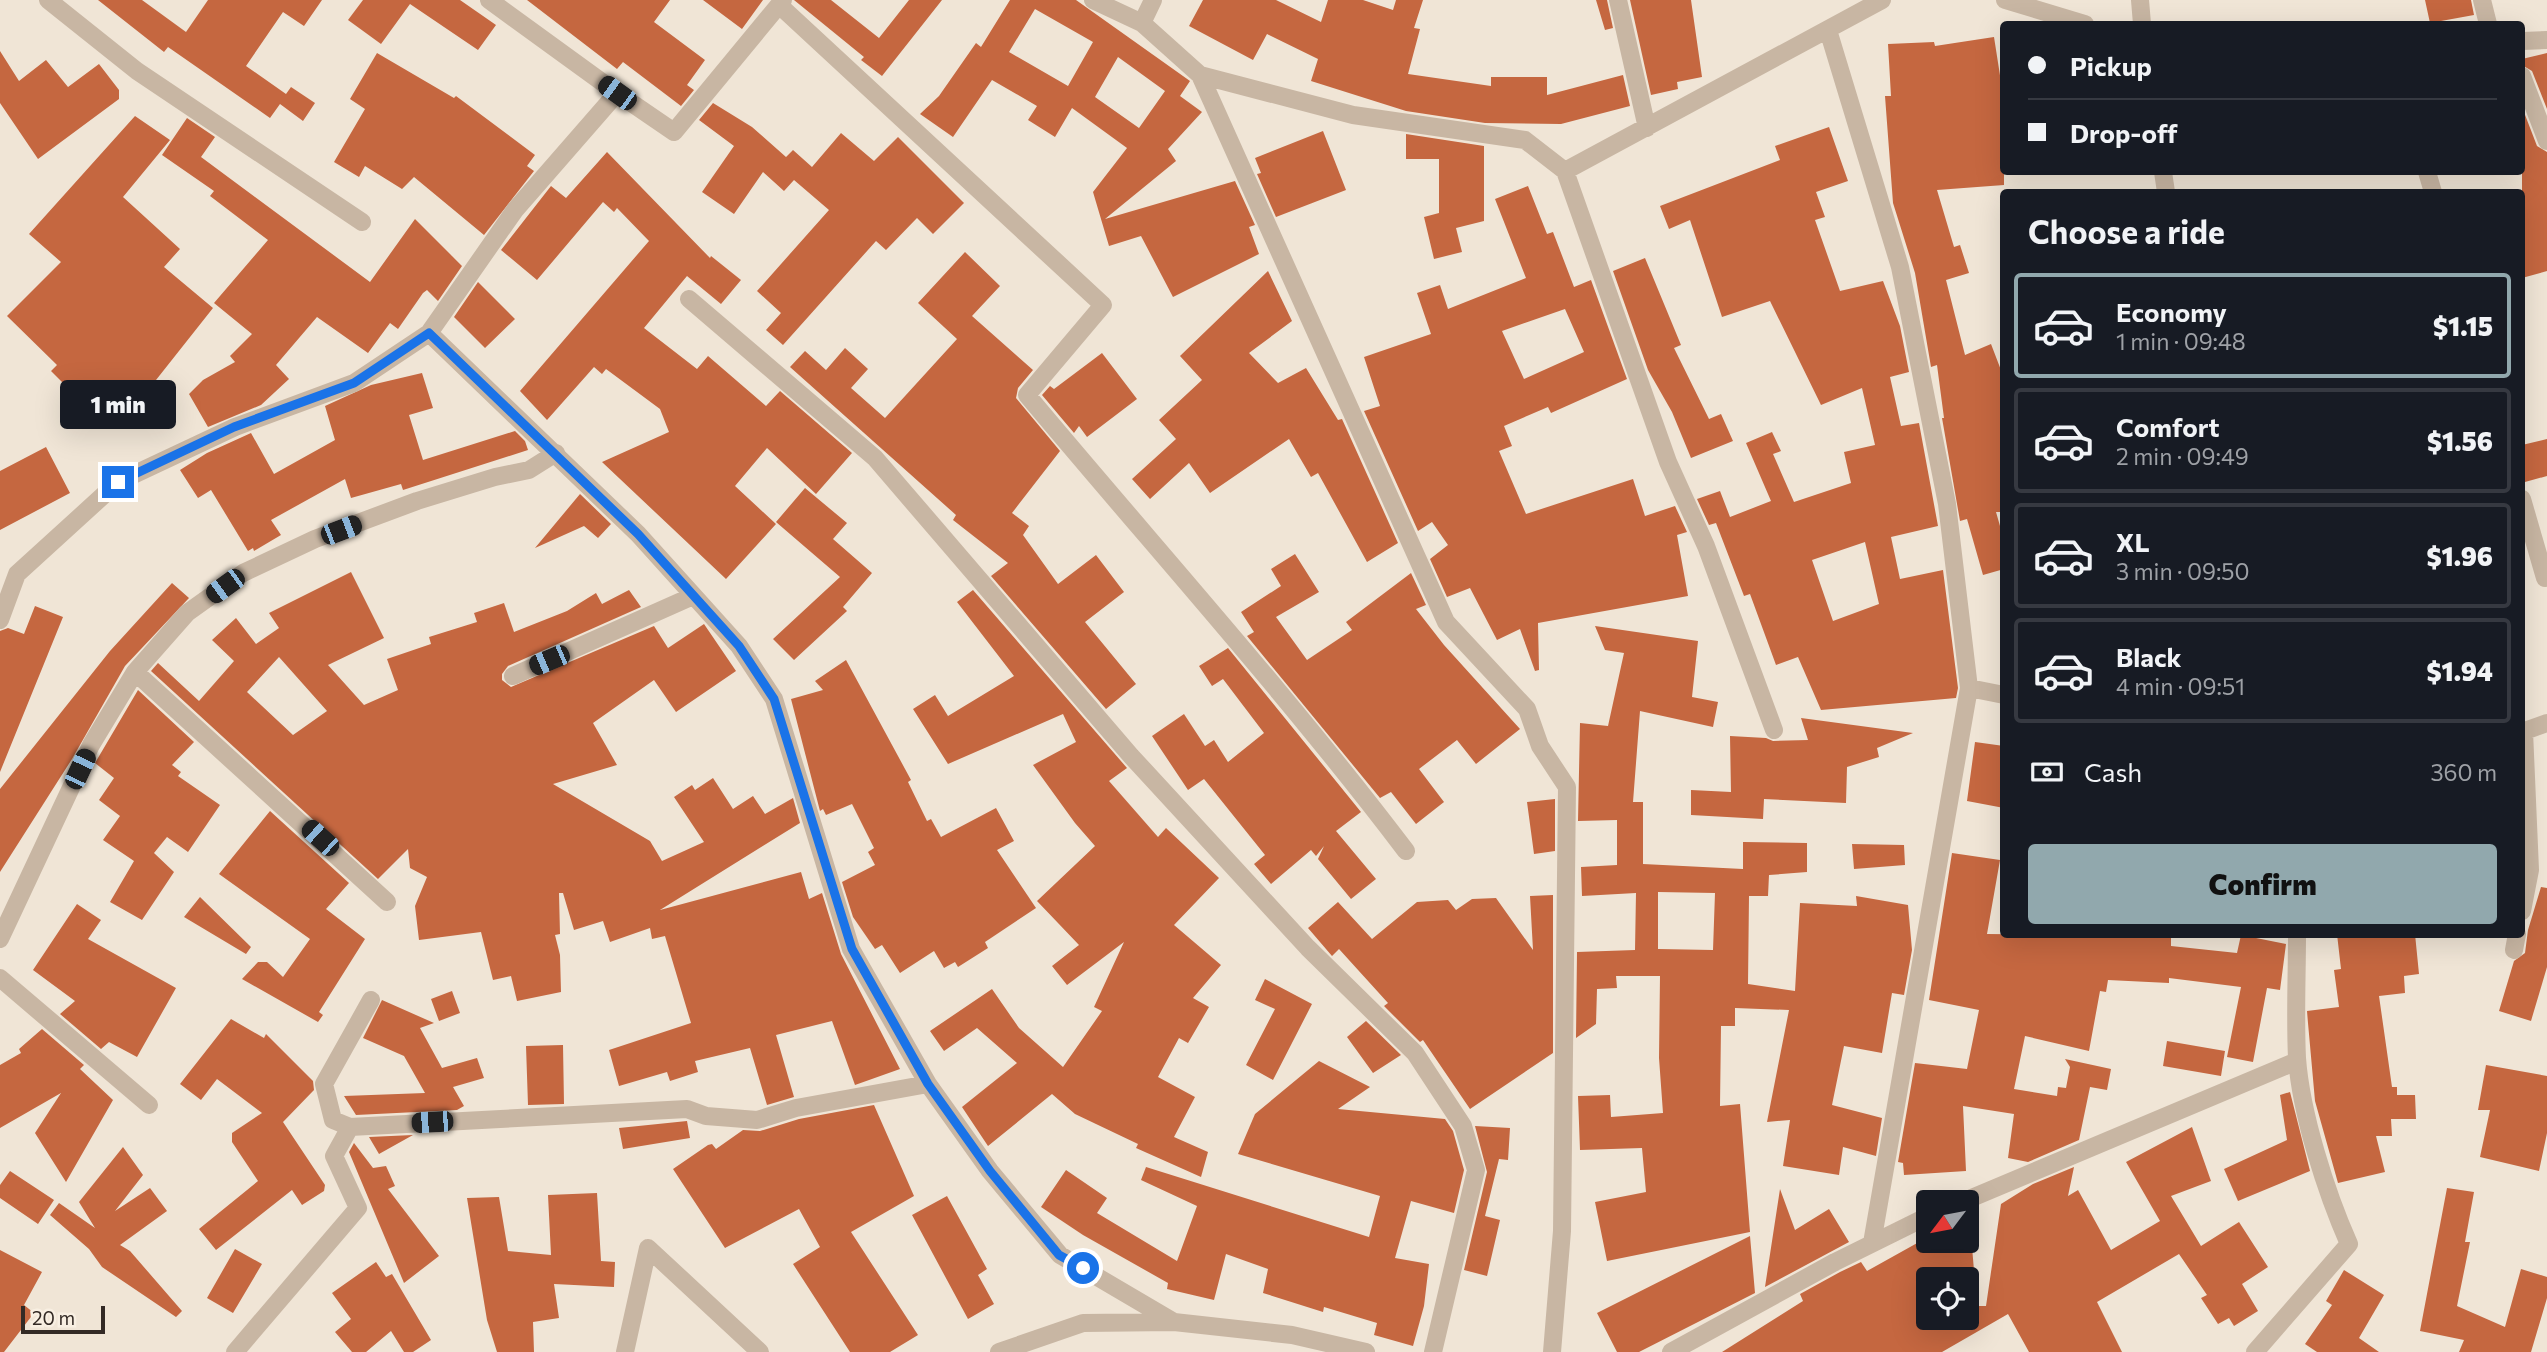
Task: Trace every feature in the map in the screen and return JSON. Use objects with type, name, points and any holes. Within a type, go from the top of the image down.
[{"type":"street","points":[[48,0],[136,71],[362,222]]},
{"type":"street","points":[[489,0],[674,132],[781,2],[1103,305],[1027,395],[1230,636],[1323,741],[1406,851]]},
{"type":"street","points":[[1093,0],[1142,23],[1200,75],[1446,622],[1527,709],[1540,746],[1567,787],[1562,1231],[1552,1352]]},
{"type":"street","points":[[1142,23],[1153,0]]},
{"type":"street","points":[[1618,0],[1647,128]]},
{"type":"street","points":[[1565,171],[1882,0]]},
{"type":"street","points":[[2005,0],[2075,21]]},
{"type":"street","points":[[2140,0],[2142,21]]},
{"type":"street","points":[[2482,0],[2487,21]]},
{"type":"street","points":[[1828,30],[1900,267],[1947,504],[1969,688],[1872,1243]]},
{"type":"street","points":[[2525,41],[2547,40]]},
{"type":"street","points":[[1200,75],[1353,115],[1524,140],[1565,171],[1668,462],[1706,546],[1774,730]]},
{"type":"street","points":[[2525,84],[2547,141]]},
{"type":"street","points":[[0,620],[17,574],[118,482],[234,427],[354,383],[429,333],[515,211],[617,93]]},
{"type":"street","points":[[689,299],[875,458],[1131,756],[1308,948],[1415,1053],[1463,1126],[1476,1170],[1433,1352]]},
{"type":"street","points":[[429,333],[638,534],[739,646],[774,699],[852,949],[928,1084],[990,1171],[1059,1255],[1174,1322]]},
{"type":"street","points":[[0,939],[91,745],[135,672],[187,613],[243,573],[315,540],[416,501],[495,477],[529,470],[556,453]]},
{"type":"street","points":[[2525,510],[2544,578]]},
{"type":"street","points":[[513,676],[692,596]]},
{"type":"street","points":[[135,672],[387,902]]},
{"type":"street","points":[[1969,688],[2000,694]]},
{"type":"street","points":[[2525,730],[2547,723]]},
{"type":"street","points":[[2525,771],[2530,870],[2525,896]]},
{"type":"street","points":[[2255,1352],[2349,1244],[2333,1207],[2314,1142],[2297,1060],[2297,938]]},
{"type":"street","points":[[0,978],[149,1105]]},
{"type":"street","points":[[371,1000],[324,1084],[333,1120],[350,1127],[687,1109],[706,1116],[757,1120],[796,1108],[928,1084]]},
{"type":"street","points":[[1979,1195],[2297,1060]]},
{"type":"street","points":[[235,1352],[358,1208],[334,1156],[350,1127]]},
{"type":"street","points":[[1671,1352],[1916,1222]]},
{"type":"street","points":[[625,1352],[648,1248],[760,1352]]},
{"type":"street","points":[[999,1352],[1083,1323],[1174,1322],[1292,1335],[1366,1352]]},
{"type":"building","points":[[98,0],[142,0],[186,32],[208,0],[322,0],[304,26],[283,12],[246,66],[286,94],[291,87],[315,103],[303,121],[280,104],[270,118],[168,47],[164,52]]},
{"type":"building","points":[[363,0],[460,0],[496,25],[478,50],[410,4],[381,44],[348,20]]},
{"type":"building","points":[[527,0],[670,0],[654,22],[705,60],[687,85],[694,90],[681,106],[623,62],[617,69]]},
{"type":"building","points":[[703,0],[763,0],[742,29]]},
{"type":"building","points":[[794,0],[831,0],[879,38],[909,0],[942,0],[882,76],[861,60],[864,57]]},
{"type":"building","points":[[1010,0],[1076,0],[1190,81],[1180,96],[1202,112],[1168,149],[1176,161],[1105,219],[1235,181],[1255,225],[1249,227],[1259,254],[1173,297],[1141,236],[1109,246],[1093,192],[1127,148],[1072,108],[1055,137],[1028,120],[1037,106],[992,80],[953,137],[920,114],[939,96],[976,43],[981,47]],"holes":[[[1035,9],[1093,42],[1068,86],[1009,52]],[[1118,57],[1165,91],[1139,128],[1095,97]]]},
{"type":"building","points":[[1203,0],[1276,0],[1321,22],[1328,0],[1363,0],[1393,10],[1396,0],[1423,0],[1414,28],[1420,29],[1408,74],[1491,86],[1491,77],[1547,77],[1547,95],[1623,75],[1630,106],[1561,124],[1485,123],[1406,111],[1311,81],[1318,59],[1267,34],[1253,60],[1189,26]]},
{"type":"building","points":[[1596,0],[1607,0],[1613,28],[1605,30]]},
{"type":"building","points":[[1630,0],[1691,0],[1702,77],[1677,82],[1678,89],[1651,95]]},
{"type":"building","points":[[2425,0],[2471,0],[2474,15],[2430,21]]},
{"type":"building","points":[[1994,37],[2000,75],[2000,175],[2004,175],[2004,185],[1937,190],[1954,247],[1960,245],[1969,273],[1946,280],[1965,355],[1991,344],[2000,368],[2000,512],[1996,512],[2000,526],[2000,570],[1983,575],[1967,519],[1960,521],[1942,418],[1937,365],[1931,367],[1915,273],[1893,203],[1885,96],[1891,96],[1888,44],[1934,42],[1935,46]]},
{"type":"building","points":[[0,51],[19,81],[46,60],[68,87],[99,64],[119,90],[119,99],[38,159],[0,103]]},
{"type":"building","points":[[377,53],[454,98],[456,96],[535,155],[527,166],[534,171],[484,235],[414,177],[402,189],[365,166],[359,177],[334,162],[365,109],[350,99]]},
{"type":"building","points":[[2547,53],[2547,109],[2532,71],[2525,67],[2525,58]]},
{"type":"building","points":[[713,103],[752,127],[786,157],[793,150],[812,167],[841,133],[874,161],[898,137],[964,203],[933,234],[917,218],[886,250],[876,241],[783,345],[766,330],[781,313],[757,291],[829,210],[794,180],[784,191],[763,172],[734,214],[702,192],[734,146],[699,120]]},
{"type":"building","points":[[2525,115],[2537,146],[2547,152],[2547,271],[2525,277],[2525,189],[2522,189],[2522,175],[2525,175]]},
{"type":"building","points":[[135,116],[170,140],[123,197],[180,249],[164,267],[213,308],[118,428],[91,400],[85,405],[51,371],[57,365],[7,316],[61,262],[29,234]]},
{"type":"building","points":[[187,118],[215,137],[201,157],[370,282],[415,219],[462,266],[438,301],[427,290],[398,329],[390,323],[368,353],[317,317],[276,365],[289,379],[261,405],[208,427],[189,394],[203,380],[235,362],[230,356],[252,334],[214,303],[268,240],[210,196],[214,191],[162,155]]},
{"type":"building","points":[[1829,127],[1848,181],[1816,192],[1825,217],[1815,220],[1840,291],[1883,281],[1900,326],[1909,372],[1890,377],[1901,426],[1919,423],[1938,526],[1891,537],[1900,579],[1943,570],[1958,688],[1956,698],[1821,710],[1798,657],[1776,665],[1750,594],[1744,596],[1716,523],[1709,525],[1697,499],[1720,491],[1730,517],[1771,501],[1746,443],[1772,432],[1781,451],[1773,454],[1794,502],[1851,483],[1844,452],[1875,445],[1862,388],[1821,405],[1770,301],[1722,317],[1690,220],[1669,229],[1660,206],[1780,160],[1775,146]],"holes":[[[1865,542],[1879,604],[1833,621],[1812,560]]]},
{"type":"building","points":[[1323,131],[1346,190],[1276,217],[1257,174],[1261,173],[1255,158]]},
{"type":"building","points":[[1406,134],[1484,146],[1484,221],[1456,228],[1462,252],[1434,259],[1424,217],[1439,213],[1439,159],[1406,159]]},
{"type":"building","points":[[607,152],[710,258],[711,256],[741,280],[721,304],[687,276],[644,328],[697,369],[708,356],[766,406],[780,391],[852,453],[816,494],[767,448],[735,486],[776,524],[726,579],[602,462],[669,432],[660,409],[606,369],[602,374],[594,367],[547,420],[520,391],[649,241],[617,208],[614,212],[603,202],[537,280],[501,250],[551,186],[566,198]]},
{"type":"building","points":[[1528,186],[1547,234],[1553,232],[1574,287],[1591,280],[1627,379],[1551,413],[1548,407],[1504,426],[1512,446],[1499,451],[1526,514],[1633,479],[1645,516],[1675,506],[1687,532],[1677,535],[1688,596],[1538,623],[1539,670],[1535,671],[1520,629],[1497,640],[1470,588],[1447,597],[1430,559],[1448,545],[1432,522],[1418,531],[1364,411],[1380,406],[1364,357],[1431,334],[1417,293],[1440,285],[1448,309],[1526,278],[1495,199]],"holes":[[[1565,309],[1584,352],[1524,379],[1502,331]]]},
{"type":"building","points":[[965,252],[1000,286],[972,316],[1033,370],[1018,388],[1016,398],[1060,451],[1012,513],[1029,526],[1023,535],[1058,584],[1096,555],[1124,592],[1085,622],[1136,684],[1106,709],[991,576],[1008,563],[953,520],[956,515],[790,367],[805,351],[826,370],[845,348],[868,369],[851,388],[885,418],[957,339],[918,303]]},
{"type":"building","points":[[1645,258],[1681,345],[1674,348],[1709,419],[1721,414],[1733,441],[1691,458],[1672,412],[1648,370],[1613,271]]},
{"type":"building","points":[[1268,271],[1292,321],[1249,353],[1278,383],[1306,368],[1338,420],[1342,419],[1398,543],[1367,562],[1318,473],[1311,477],[1289,439],[1210,493],[1189,463],[1150,499],[1132,479],[1176,439],[1159,420],[1202,380],[1180,356]]},
{"type":"building","points":[[478,282],[515,319],[485,348],[454,317]]},
{"type":"building","points":[[1102,353],[1137,399],[1087,437],[1079,426],[1074,433],[1042,395],[1050,386],[1054,389]]},
{"type":"building","points":[[422,373],[433,408],[409,415],[423,460],[515,431],[525,441],[528,450],[403,490],[401,484],[351,498],[345,479],[271,520],[281,535],[254,551],[253,548],[248,551],[211,490],[198,498],[180,470],[207,453],[251,433],[274,474],[335,440],[325,406],[371,385]]},
{"type":"building","points":[[2547,439],[2547,476],[2525,482],[2525,444]]},
{"type":"building","points":[[46,447],[70,493],[0,530],[0,471]]},
{"type":"building","points":[[805,488],[847,523],[833,539],[872,573],[843,607],[847,611],[794,660],[773,639],[840,577],[776,522]]},
{"type":"building","points":[[580,494],[611,524],[598,538],[584,526],[535,548]]},
{"type":"building","points":[[1295,554],[1319,592],[1276,617],[1307,660],[1352,630],[1346,622],[1411,573],[1426,605],[1416,609],[1444,645],[1520,729],[1476,764],[1457,740],[1419,769],[1444,802],[1416,824],[1391,792],[1380,798],[1247,636],[1254,632],[1241,612],[1281,586],[1271,569]]},
{"type":"building","points":[[351,572],[384,638],[328,665],[364,705],[398,690],[387,659],[431,644],[429,637],[477,622],[474,613],[504,603],[514,632],[567,611],[596,593],[602,604],[629,590],[641,607],[508,666],[502,674],[502,680],[511,687],[654,626],[668,648],[704,624],[736,671],[676,712],[654,680],[593,723],[617,765],[553,784],[650,841],[662,861],[704,842],[674,797],[692,785],[695,790],[713,778],[733,809],[753,796],[765,814],[793,798],[800,823],[660,910],[801,872],[809,899],[822,893],[841,954],[900,1069],[855,1085],[832,1021],[776,1035],[794,1097],[767,1105],[750,1048],[695,1061],[698,1072],[670,1081],[667,1072],[619,1086],[609,1050],[691,1023],[665,936],[652,939],[650,928],[610,942],[603,921],[574,930],[563,893],[559,893],[560,934],[555,935],[560,955],[561,992],[517,1001],[511,976],[493,980],[481,932],[419,940],[415,906],[427,877],[410,868],[408,849],[378,879],[151,671],[158,663],[199,701],[234,661],[212,640],[236,618],[256,644],[279,628],[269,613]],"holes":[[[279,657],[327,711],[293,735],[247,692]]]},
{"type":"building","points":[[172,583],[189,598],[125,666],[72,759],[0,872],[0,789],[110,651]]},
{"type":"building","points":[[973,590],[1127,768],[1109,781],[1158,837],[1166,828],[1219,878],[1174,925],[1221,965],[1193,998],[1209,1007],[1188,1043],[1179,1038],[1158,1077],[1195,1097],[1174,1137],[1208,1152],[1201,1177],[1136,1148],[1138,1144],[1075,1114],[1052,1094],[988,1146],[962,1107],[1017,1063],[977,1028],[944,1051],[930,1031],[992,989],[1019,1028],[1063,1067],[1102,1011],[1094,1007],[1124,942],[1067,985],[1052,966],[1079,945],[1037,901],[1095,846],[1033,765],[1076,742],[1063,714],[948,764],[913,709],[935,695],[948,716],[1014,676],[957,602]]},
{"type":"building","points":[[35,606],[63,617],[0,772],[0,631],[8,628],[24,634]]},
{"type":"building","points":[[1595,626],[1698,641],[1692,697],[1718,702],[1713,727],[1640,711],[1633,802],[1643,802],[1643,864],[1743,869],[1743,842],[1807,843],[1807,872],[1769,875],[1768,896],[1749,896],[1748,984],[1795,991],[1800,903],[1857,906],[1856,896],[1908,905],[1912,950],[1904,995],[1892,993],[1882,1053],[1844,1046],[1832,1105],[1882,1118],[1876,1156],[1843,1147],[1839,1175],[1783,1166],[1790,1120],[1767,1122],[1789,1010],[1735,1008],[1735,1026],[1721,1026],[1720,1106],[1740,1104],[1750,1232],[1607,1261],[1595,1202],[1646,1192],[1642,1148],[1580,1150],[1578,1096],[1610,1095],[1611,1117],[1663,1113],[1659,1058],[1660,976],[1616,976],[1617,988],[1597,989],[1596,1024],[1576,1038],[1577,952],[1635,950],[1636,893],[1582,896],[1581,867],[1617,865],[1617,820],[1578,821],[1580,723],[1608,726],[1624,653],[1605,650]],"holes":[[[1658,892],[1715,893],[1713,950],[1658,949]]]},
{"type":"building","points":[[1228,648],[1361,812],[1336,831],[1376,879],[1351,899],[1318,859],[1324,846],[1316,856],[1311,850],[1271,884],[1254,864],[1265,855],[1204,779],[1188,790],[1152,736],[1184,714],[1205,746],[1214,740],[1228,762],[1264,733],[1223,679],[1212,686],[1199,666]]},
{"type":"building","points":[[846,660],[911,780],[908,782],[927,821],[931,819],[941,837],[996,808],[1014,841],[997,850],[1036,908],[985,942],[988,948],[958,967],[955,962],[944,968],[934,951],[900,973],[882,945],[875,949],[853,917],[842,882],[875,865],[868,852],[874,848],[852,804],[826,815],[823,809],[820,811],[791,699],[823,690],[815,681]]},
{"type":"building","points":[[138,690],[194,742],[172,765],[181,772],[178,776],[220,805],[188,852],[167,837],[154,853],[174,872],[142,920],[110,902],[134,861],[103,840],[120,816],[99,800],[114,778],[95,763]]},
{"type":"building","points":[[1801,718],[1913,733],[1877,748],[1879,757],[1847,767],[1846,803],[1764,799],[1763,819],[1691,815],[1691,790],[1731,792],[1730,736],[1766,738],[1773,741],[1808,740]]},
{"type":"building","points":[[1975,742],[2000,745],[2000,807],[1967,801]]},
{"type":"building","points":[[1555,799],[1555,851],[1534,854],[1527,802]]},
{"type":"building","points":[[270,811],[349,883],[326,909],[365,939],[319,1012],[323,1015],[318,1022],[242,979],[258,962],[267,962],[283,977],[310,939],[219,874]]},
{"type":"building","points":[[1852,844],[1904,845],[1905,865],[1854,869]]},
{"type":"building","points":[[1952,853],[2000,860],[1987,934],[2000,934],[2000,938],[2171,938],[2171,946],[2237,953],[2240,938],[2286,944],[2280,990],[2267,988],[2253,1062],[2227,1057],[2241,987],[2169,978],[2169,983],[2108,980],[2106,992],[2100,991],[2089,1051],[2025,1036],[2014,1089],[2057,1096],[2058,1087],[2066,1088],[2070,1067],[2065,1059],[2111,1069],[2107,1090],[2090,1087],[2079,1140],[2028,1162],[2008,1158],[2014,1114],[1963,1106],[1966,1171],[1904,1175],[1903,1163],[1898,1162],[1915,1063],[1967,1069],[1979,1010],[1929,1000]]},
{"type":"building","points":[[2541,887],[2547,888],[2547,967],[2531,1021],[2499,1011],[2514,961],[2525,953],[2528,930]]},
{"type":"building","points":[[1553,895],[1553,1053],[1470,1109],[1423,1040],[1420,1042],[1384,1006],[1388,1003],[1339,949],[1332,956],[1308,928],[1338,902],[1372,939],[1417,902],[1448,900],[1456,910],[1472,899],[1496,898],[1533,950],[1530,896]]},
{"type":"building","points":[[200,897],[251,947],[246,954],[184,917]]},
{"type":"building","points":[[77,904],[101,920],[88,939],[176,988],[137,1057],[109,1042],[101,1049],[60,1014],[75,1001],[33,970]]},
{"type":"building","points":[[2337,938],[2415,938],[2419,974],[2404,976],[2405,993],[2379,996],[2392,1087],[2397,1087],[2397,1095],[2415,1095],[2416,1119],[2391,1119],[2392,1136],[2376,1136],[2385,1172],[2338,1183],[2315,1101],[2307,1011],[2339,1007],[2334,970],[2341,969]]},
{"type":"building","points":[[1265,979],[1312,1004],[1273,1080],[1246,1065],[1275,1009],[1255,1000]]},
{"type":"building","points":[[452,991],[460,1013],[439,1021],[431,999]]},
{"type":"building","points":[[382,1000],[434,1023],[420,1028],[442,1068],[477,1058],[484,1078],[453,1087],[464,1106],[457,1110],[356,1115],[344,1096],[425,1093],[404,1056],[363,1038]]},
{"type":"building","points":[[231,1019],[264,1038],[266,1034],[313,1081],[314,1090],[283,1122],[325,1185],[324,1191],[302,1205],[292,1190],[216,1250],[199,1229],[258,1181],[232,1142],[232,1133],[262,1113],[217,1079],[201,1100],[180,1084]]},
{"type":"building","points":[[1366,1021],[1401,1055],[1373,1073],[1347,1037]]},
{"type":"building","points":[[42,1029],[84,1065],[80,1069],[113,1100],[66,1182],[35,1133],[61,1093],[0,1128],[0,1065],[21,1053],[19,1049]]},
{"type":"building","points":[[2167,1041],[2225,1051],[2221,1076],[2163,1066]]},
{"type":"building","points":[[563,1045],[564,1104],[528,1105],[526,1046]]},
{"type":"building","points":[[1319,1061],[1370,1087],[1338,1109],[1445,1119],[1453,1131],[1464,1170],[1454,1213],[1411,1201],[1395,1258],[1429,1264],[1424,1306],[1413,1346],[1374,1335],[1377,1323],[1324,1307],[1323,1312],[1263,1293],[1268,1269],[1226,1254],[1214,1300],[1167,1289],[1168,1283],[1083,1235],[1041,1207],[1066,1170],[1107,1198],[1097,1213],[1177,1261],[1197,1206],[1141,1180],[1146,1167],[1369,1237],[1380,1196],[1238,1154],[1255,1114]]},
{"type":"building","points":[[2486,1065],[2547,1076],[2547,1133],[2539,1171],[2480,1157],[2490,1110],[2478,1110]]},
{"type":"building","points":[[2290,1092],[2310,1171],[2238,1201],[2224,1169],[2287,1140],[2280,1095]]},
{"type":"building","points":[[874,1105],[914,1196],[851,1232],[918,1335],[890,1352],[850,1352],[793,1264],[820,1247],[799,1209],[725,1248],[673,1169],[708,1145],[712,1144],[716,1149],[743,1130],[760,1131],[799,1119]]},
{"type":"building","points":[[687,1121],[690,1138],[623,1149],[619,1128]]},
{"type":"building","points":[[1475,1126],[1510,1128],[1508,1160],[1499,1159],[1485,1216],[1500,1220],[1487,1276],[1464,1270],[1487,1172]]},
{"type":"building","points":[[2192,1127],[2211,1181],[2171,1196],[2201,1246],[2239,1222],[2268,1267],[2242,1284],[2258,1311],[2234,1326],[2229,1318],[2218,1324],[2201,1298],[2207,1295],[2179,1254],[2097,1302],[2122,1352],[2029,1352],[2008,1314],[1942,1352],[1722,1352],[1803,1301],[1800,1294],[1861,1262],[1867,1271],[1916,1244],[1916,1253],[1973,1253],[1974,1267],[1916,1267],[1916,1330],[1979,1330],[1979,1306],[1986,1306],[2001,1204],[2033,1184],[2074,1167],[2068,1196],[2078,1190],[2111,1250],[2160,1221],[2126,1162]]},
{"type":"building","points":[[413,1135],[379,1154],[369,1137]]},
{"type":"building","points":[[354,1143],[373,1168],[386,1166],[395,1186],[388,1189],[439,1256],[404,1283],[349,1152]]},
{"type":"building","points":[[123,1147],[143,1175],[115,1211],[150,1188],[167,1211],[120,1245],[130,1251],[182,1311],[176,1317],[102,1267],[89,1249],[50,1215],[59,1203],[95,1228],[79,1202]]},
{"type":"building","points":[[10,1171],[54,1200],[38,1224],[0,1198],[0,1185]]},
{"type":"building","points":[[2447,1188],[2474,1192],[2465,1242],[2470,1242],[2457,1306],[2505,1327],[2521,1269],[2547,1277],[2547,1298],[2531,1352],[2459,1352],[2464,1340],[2420,1331]]},
{"type":"building","points":[[1780,1189],[1795,1230],[1829,1209],[1849,1242],[1765,1287]]},
{"type":"building","points":[[597,1193],[601,1261],[615,1262],[614,1287],[554,1284],[559,1318],[533,1322],[534,1352],[497,1352],[487,1320],[467,1198],[499,1197],[508,1251],[551,1255],[548,1195]]},
{"type":"building","points":[[947,1196],[987,1269],[978,1275],[994,1304],[968,1319],[912,1215]]},
{"type":"building","points":[[1750,1236],[1755,1293],[1639,1352],[1617,1352],[1597,1313]]},
{"type":"building","points":[[235,1249],[262,1264],[233,1313],[207,1298]]},
{"type":"building","points":[[0,1250],[42,1272],[24,1305],[34,1313],[4,1352],[0,1352]]},
{"type":"building","points":[[376,1262],[386,1277],[392,1274],[431,1340],[413,1352],[404,1352],[391,1331],[366,1352],[352,1352],[335,1332],[351,1319],[332,1293]]},
{"type":"building","points":[[2344,1270],[2384,1295],[2359,1338],[2379,1352],[2317,1352],[2305,1344],[2332,1305],[2326,1301]]},
{"type":"route","points":[[118,482],[234,427],[354,383],[429,333],[638,534],[739,646],[774,699],[852,949],[928,1084],[990,1171],[1059,1255],[1083,1268]]}]
